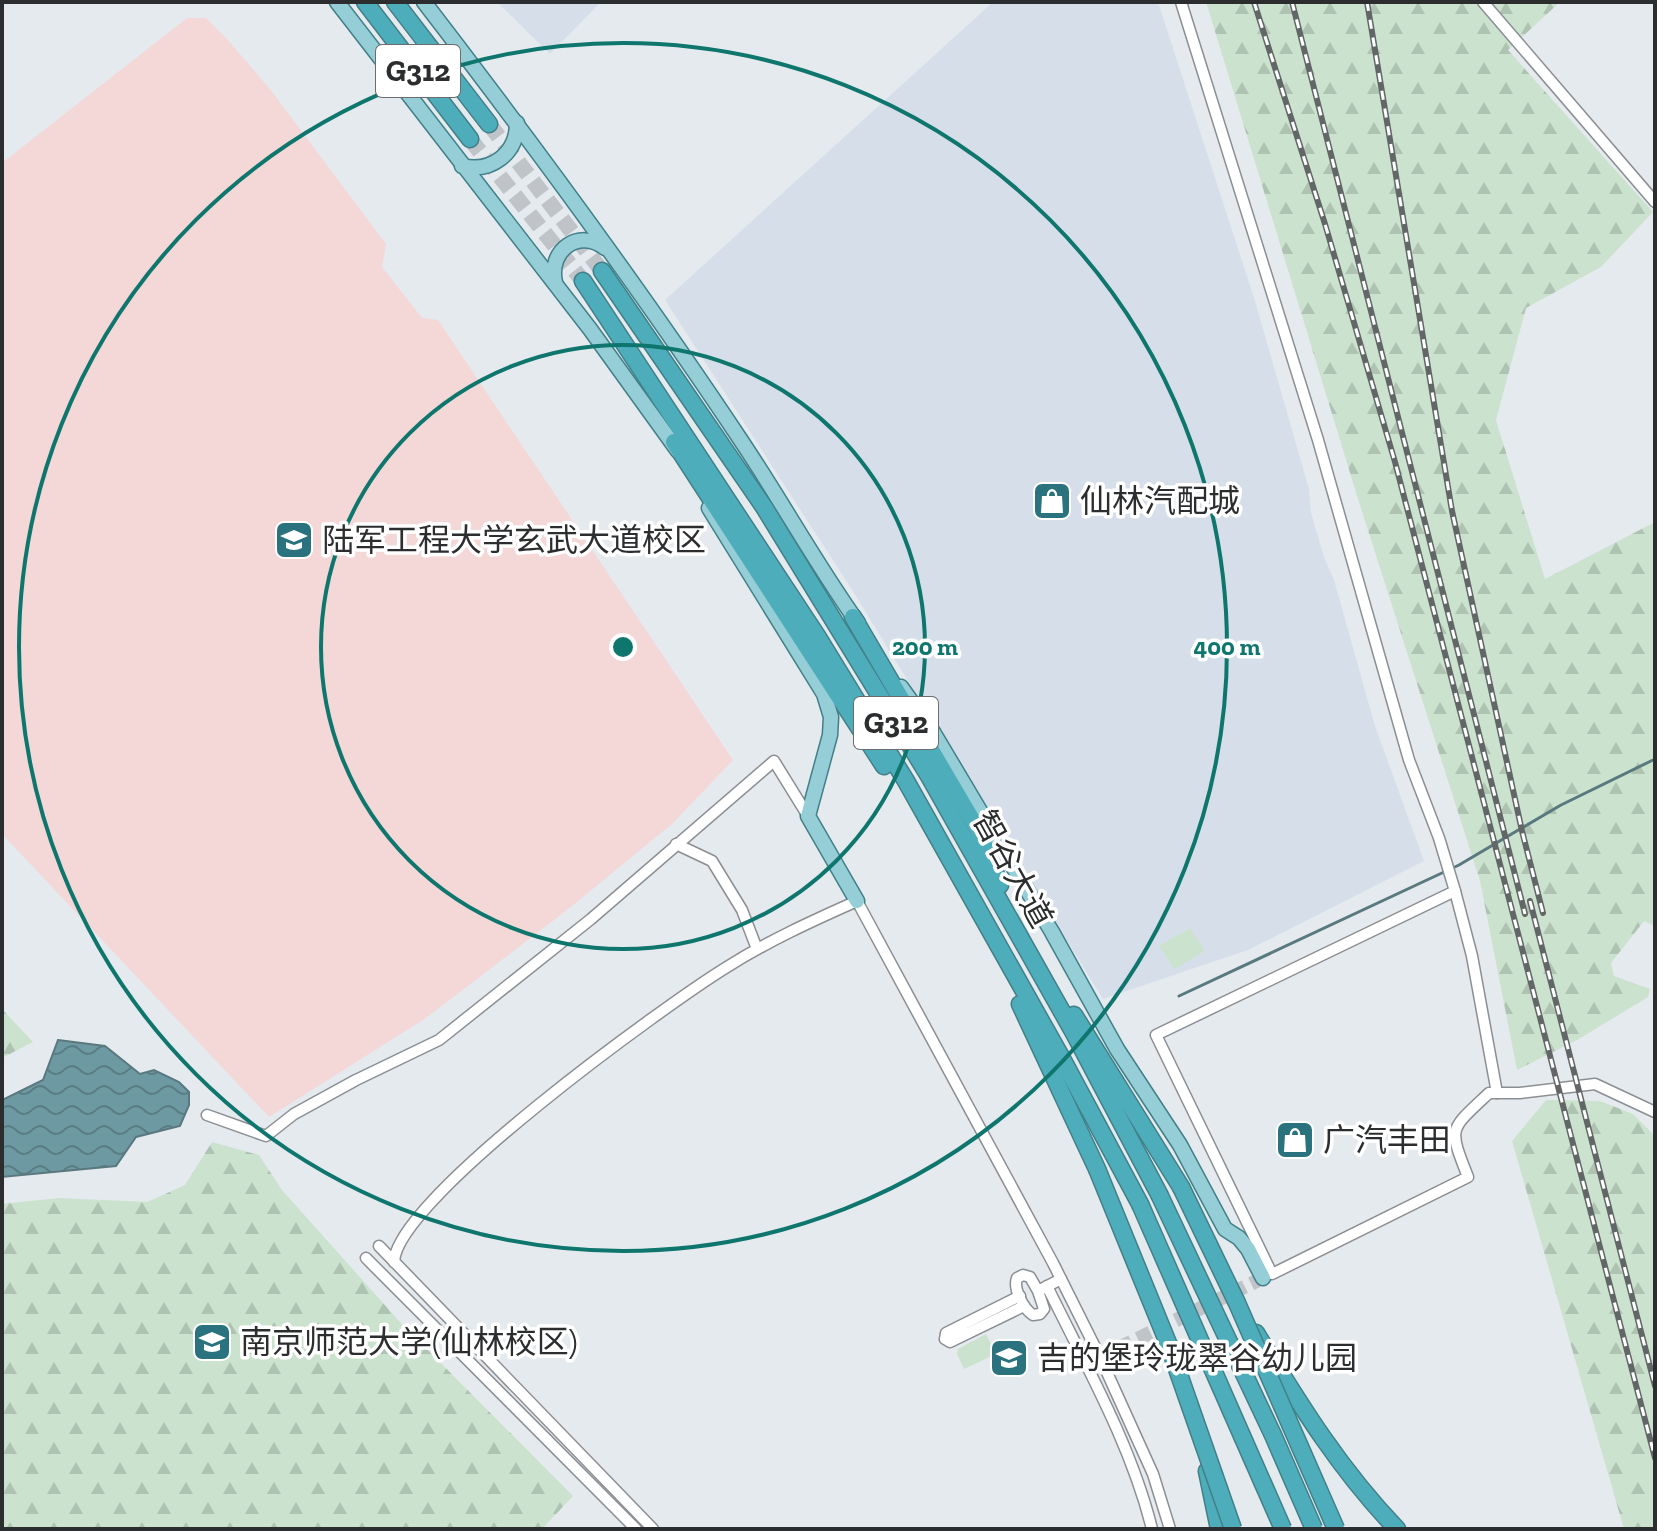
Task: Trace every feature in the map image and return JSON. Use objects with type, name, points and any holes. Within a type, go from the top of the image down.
[{"type":"highway","name":"G312","points":[[365,2],[470,139]]},
{"type":"highway","name":"G312","points":[[395,2],[489,124]]},
{"type":"highway","name":"智谷大道","points":[[602,271],[764,507],[929,776],[1159,1194],[1314,1529]]},
{"type":"highway","name":"智谷大道","points":[[583,281],[825,649],[906,781],[1140,1204],[1283,1529]]},
{"type":"highway","points":[[674,442],[972,900],[1097,1169],[1168,1343],[1233,1529]]},
{"type":"highway","points":[[853,617],[978,830],[1023,943],[1088,1036],[1181,1187],[1237,1303],[1336,1529]]},
{"type":"highway","points":[[1237,1303],[1317,1432],[1362,1494],[1397,1529]]},
{"type":"highway","points":[[1197,1426],[1219,1529]]},
{"type":"main road","points":[[337,2],[674,442],[721,531],[824,694],[831,717],[830,735],[808,816],[857,901]]},
{"type":"main road","points":[[424,2],[517,123],[740,439],[853,617],[933,732],[1117,1049],[1180,1145],[1225,1229],[1239,1238],[1268,1276]]},
{"type":"main road","points":[[462,166],[483,167],[501,159],[515,139],[517,123]]},
{"type":"main road","points":[[564,295],[556,285],[553,273],[561,250],[572,242],[585,239],[598,242],[609,251]]},
{"type":"street","points":[[1181,2],[1318,440],[1409,760],[1439,838],[1455,891],[1472,956],[1497,1093]]},
{"type":"street","points":[[1483,2],[1655,202]]},
{"type":"street","points":[[207,1115],[266,1136],[306,1107],[439,1040],[591,919],[774,761],[808,816]]},
{"type":"street","points":[[676,844],[712,861],[742,910],[757,949]]},
{"type":"street","points":[[1455,891],[1156,1035],[1268,1276],[1468,1177],[1454,1139],[1458,1123],[1489,1093],[1595,1084],[1655,1112]]},
{"type":"street","points":[[394,1262],[394,1251],[410,1227],[447,1187],[562,1085],[670,1005],[757,949],[782,934],[857,901],[1061,1279],[1147,1461],[1170,1529]]},
{"type":"street","points":[[379,1246],[653,1529]]},
{"type":"street","points":[[366,1258],[636,1529]]},
{"type":"street","points":[[1042,1288],[1042,1312],[1033,1315],[1015,1285],[1019,1276],[1030,1277],[1042,1288],[1119,1438],[1140,1488],[1152,1529]]},
{"type":"street","points":[[1042,1288],[1061,1279]]},
{"type":"street","points":[[1022,1301],[950,1342],[945,1339],[946,1333],[1022,1301]]},
{"type":"shaded area","points":[[497,2],[601,2],[550,54]]},
{"type":"shaded area","name":"仙林汽配城","points":[[993,2],[1158,2],[1255,301],[1309,489],[1311,513],[1334,580],[1375,726],[1424,861],[1248,950],[1103,999],[854,593],[665,300]]},
{"type":"shaded area","name":"陆军工程大学玄武大道校区","points":[[187,18],[206,18],[226,38],[270,89],[386,244],[382,267],[422,318],[438,320],[733,760],[672,824],[567,910],[426,1018],[269,1117],[2,834],[2,163]]},
{"type":"green space","points":[[1206,2],[1560,2],[1508,50],[1653,212],[1601,267],[1526,308],[1496,420],[1545,579],[1655,522],[1655,926],[1644,921],[1611,963],[1614,976],[1650,989],[1648,997],[1579,1039],[1517,1070],[1480,881],[1358,499]]},
{"type":"green space","points":[[1190,928],[1205,951],[1174,969],[1159,946]]},
{"type":"green space","points":[[2,1009],[33,1042],[2,1058]]},
{"type":"green space","points":[[1546,1100],[1600,1101],[1633,1114],[1655,1136],[1655,1529],[1624,1529],[1512,1141]]},
{"type":"green space","name":"南京师范大学(仙林校区)","points":[[212,1142],[259,1155],[282,1190],[400,1322],[573,1496],[542,1529],[2,1529],[2,1204],[59,1198],[147,1202],[185,1185]]},
{"type":"green space","points":[[986,1334],[996,1354],[964,1369],[958,1349]]},
{"type":"water","points":[[58,1040],[105,1046],[140,1074],[154,1070],[179,1082],[189,1092],[189,1105],[180,1126],[136,1137],[116,1166],[2,1177],[2,1100],[43,1080]]},
{"type":"waterway","points":[[1179,996],[1459,865],[1561,805],[1655,759]]},
{"type":"tunnel","points":[[489,124],[602,271]]},
{"type":"tunnel","points":[[470,139],[583,281]]},
{"type":"tunnel","points":[[1100,1357],[1263,1278]]},
{"type":"railway","points":[[1254,2],[1325,224],[1395,462],[1655,1458]]},
{"type":"railway","points":[[1292,2],[1525,914]]},
{"type":"railway","points":[[1367,2],[1452,511],[1543,913]]},
{"type":"railway","points":[[1530,901],[1655,1386]]},
{"type":"place","name":"仙林汽配城","points":[[1052,501]]},
{"type":"place","name":"陆军工程大学玄武大道校区","points":[[294,540]]},
{"type":"place","name":"广汽丰田","points":[[1295,1140]]},
{"type":"place","name":"南京师范大学(仙林校区)","points":[[212,1342]]},
{"type":"place","name":"吉的堡玲珑翠谷幼儿园","points":[[1009,1358]]}]
